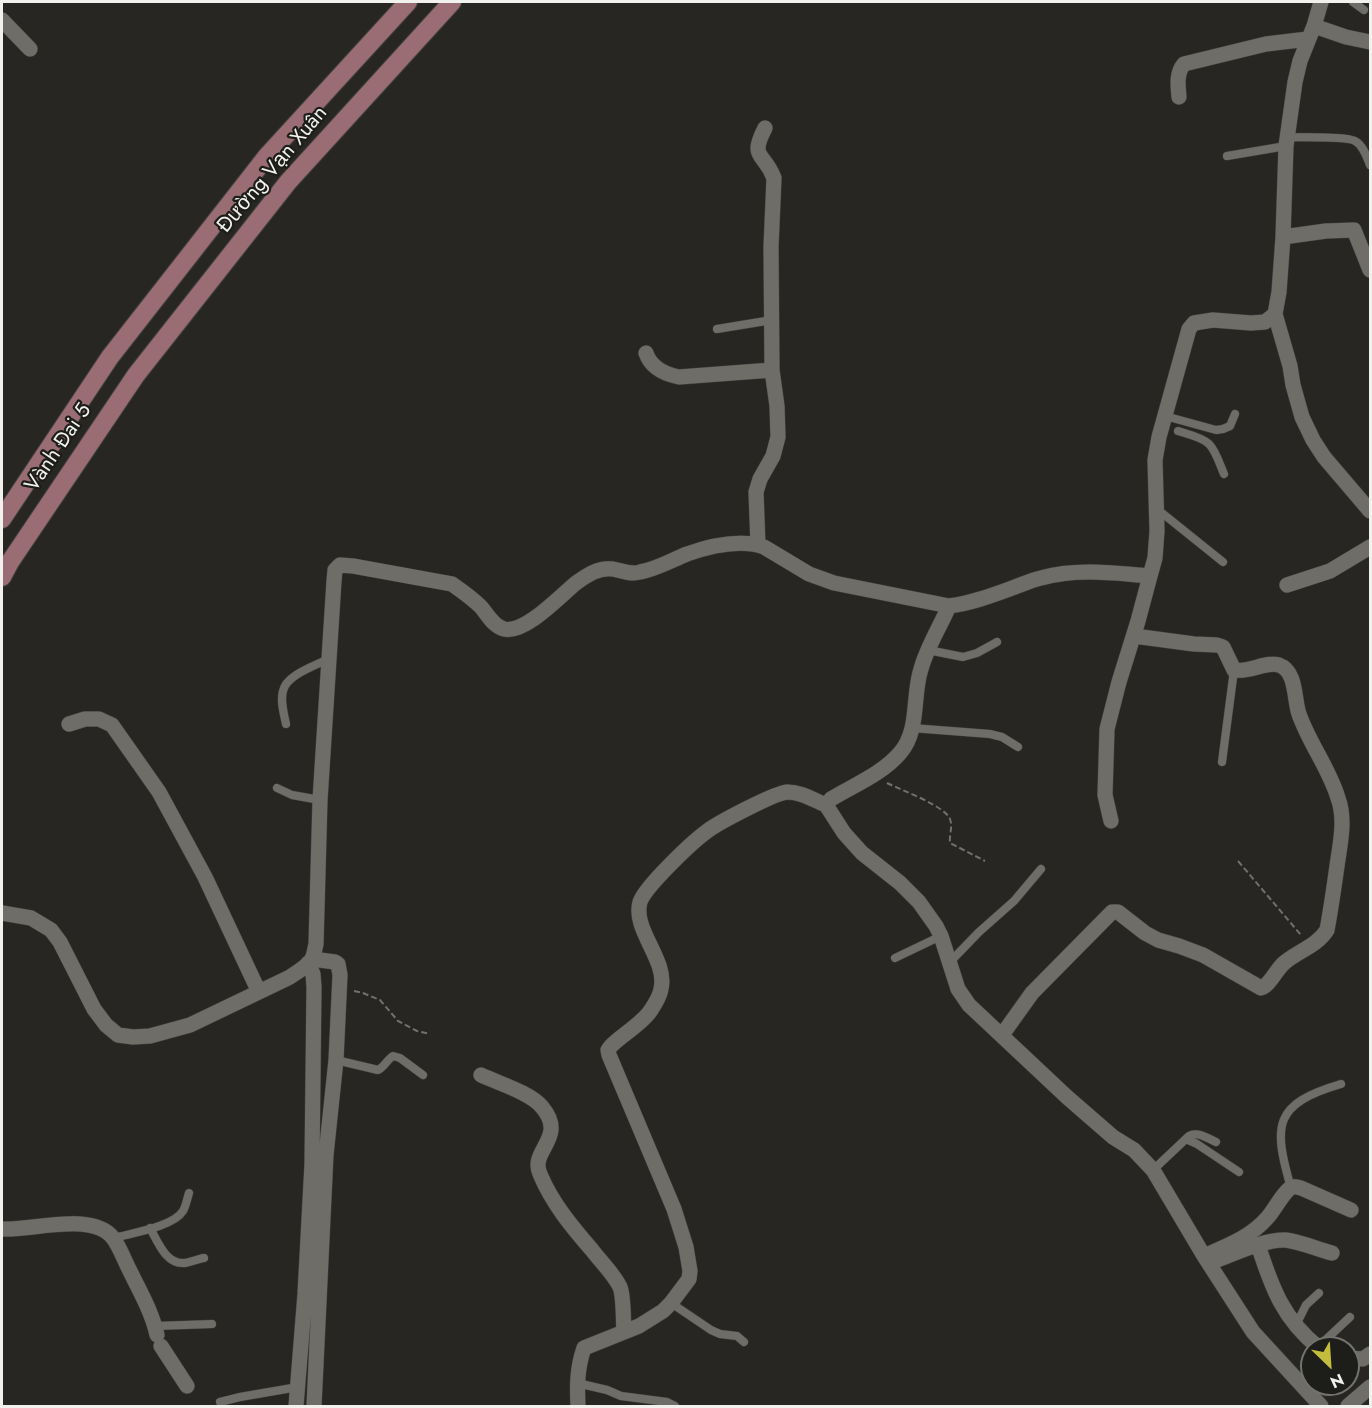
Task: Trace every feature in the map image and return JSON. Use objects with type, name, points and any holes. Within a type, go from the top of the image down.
[{"type":"main road","name":"Đường Vạn Xuân","points":[[110,357],[267,156],[408,2]]},
{"type":"main road","name":"Đường Vạn Xuân","points":[[136,375],[288,182],[453,2]]},
{"type":"main road","name":"Vành Đai 5","points":[[2,519],[110,357]]},
{"type":"main road","name":"Vành Đai 5","points":[[2,578],[10,562],[136,375]]},
{"type":"street","points":[[1321,2],[1295,82],[1287,142],[1283,237],[1275,314],[1302,417],[1313,440],[1324,457],[1371,511]]},
{"type":"street","points":[[2,20],[30,49]]},
{"type":"street","points":[[1179,97],[1178,76],[1184,64],[1311,33],[1371,42]]},
{"type":"street","points":[[758,545],[756,492],[760,479],[773,456],[778,437],[772,370],[771,247],[774,177],[757,150],[765,128]]},
{"type":"street","points":[[1283,237],[1354,230],[1371,270]]},
{"type":"street","points":[[1111,821],[1105,795],[1107,729],[1155,558],[1157,509],[1155,460],[1186,338],[1194,323],[1213,320],[1265,322],[1275,314]]},
{"type":"street","points":[[646,353],[649,361],[655,366],[668,374],[679,376],[772,370]]},
{"type":"street","points":[[296,1407],[312,1164],[313,974],[319,961],[316,937],[320,800],[335,570],[340,565],[452,584],[481,608],[491,621],[506,629],[517,628],[528,622],[595,571],[612,569],[630,574],[640,573],[690,553],[717,546],[740,544],[764,547],[809,574],[834,583],[949,606],[988,597],[1039,578],[1074,572],[1150,576]]},
{"type":"street","points":[[1287,585],[1330,571],[1371,547]]},
{"type":"street","points":[[826,805],[831,799],[884,768],[907,744],[912,728],[920,672],[949,606]]},
{"type":"street","points":[[1002,1035],[1032,993],[1114,911],[1158,940],[1203,956],[1261,988],[1266,986],[1282,965],[1319,940],[1327,930],[1342,835],[1341,810],[1328,774],[1299,715],[1296,691],[1290,675],[1279,665],[1234,670],[1223,647],[1220,646],[1134,636]]},
{"type":"street","points":[[69,724],[85,719],[99,719],[112,726],[159,792],[205,877],[259,992]]},
{"type":"street","points":[[578,1407],[577,1383],[580,1358],[584,1348],[655,1317],[671,1303],[689,1279],[690,1271],[686,1247],[674,1209],[608,1050],[647,1016],[661,990],[660,969],[640,920],[639,904],[653,882],[701,836],[717,825],[786,792],[810,797],[826,805],[844,833],[862,853],[900,883],[919,902],[936,926],[958,989],[969,1005],[1067,1097],[1113,1137],[1134,1150],[1153,1170],[1206,1260],[1253,1332],[1321,1407]]},
{"type":"street","points":[[2,913],[31,918],[51,930],[60,942],[94,1009],[106,1025],[118,1035],[150,1036],[190,1025],[319,961],[339,964],[340,990],[336,1060],[326,1155],[314,1407]]},
{"type":"street","points":[[481,1075],[532,1098],[547,1114],[552,1129],[537,1164],[538,1172],[556,1205],[612,1274],[620,1288],[624,1332]]},
{"type":"street","points":[[1206,1260],[1254,1231],[1276,1209],[1287,1190],[1291,1188],[1308,1190],[1351,1210]]},
{"type":"street","points":[[2,1229],[82,1224],[97,1226],[114,1238],[152,1315],[158,1336],[187,1386]]},
{"type":"street","points":[[1206,1260],[1281,1240],[1289,1240],[1332,1253]]},
{"type":"street","points":[[1258,1245],[1276,1294],[1295,1326],[1305,1336]]},
{"type":"street","points":[[1348,1407],[1371,1387]]},
{"type":"lane","points":[[1353,2],[1364,10]]},
{"type":"lane","points":[[1227,156],[1287,142],[1342,138],[1356,141],[1371,165]]},
{"type":"lane","points":[[717,329],[772,320]]},
{"type":"lane","points":[[1165,424],[1216,430],[1230,426],[1235,414]]},
{"type":"lane","points":[[1178,431],[1209,443],[1224,474]]},
{"type":"lane","points":[[1157,509],[1223,562]]},
{"type":"lane","points":[[928,650],[963,657],[977,653],[997,642]]},
{"type":"lane","points":[[286,724],[282,699],[283,689],[287,682],[296,674],[328,659]]},
{"type":"lane","points":[[1222,762],[1234,670]]},
{"type":"lane","points":[[912,728],[990,734],[1002,737],[1018,747]]},
{"type":"lane","points":[[277,788],[292,795],[320,800]]},
{"type":"lane","points":[[949,963],[1014,901],[1041,869]]},
{"type":"lane","points":[[895,958],[940,936]]},
{"type":"lane","points":[[336,1060],[378,1070],[393,1056],[400,1058],[423,1075]]},
{"type":"lane","points":[[1291,1188],[1281,1150],[1280,1131],[1283,1118],[1289,1108],[1300,1101],[1324,1089],[1341,1084]]},
{"type":"lane","points":[[1153,1170],[1194,1133],[1216,1142]]},
{"type":"lane","points":[[1186,1139],[1239,1172]]},
{"type":"lane","points":[[114,1238],[162,1225],[179,1216],[184,1210],[189,1193]]},
{"type":"lane","points":[[150,1228],[165,1255],[173,1261],[183,1263],[204,1258]]},
{"type":"lane","points":[[1295,1326],[1306,1305],[1319,1293]]},
{"type":"lane","points":[[671,1303],[711,1330],[720,1334],[737,1336],[744,1342]]},
{"type":"lane","points":[[1330,1336],[1350,1317]]},
{"type":"lane","points":[[158,1336],[212,1324]]},
{"type":"lane","points":[[577,1383],[621,1396],[667,1402],[675,1407]]},
{"type":"lane","points":[[220,1402],[240,1396],[298,1387]]},
{"type":"path","points":[[871,776],[937,806],[947,813],[952,826],[950,843],[985,861]]},
{"type":"path","points":[[1238,861],[1310,946]]},
{"type":"path","points":[[340,990],[363,993],[380,1000],[398,1021],[417,1031],[430,1034]]}]
